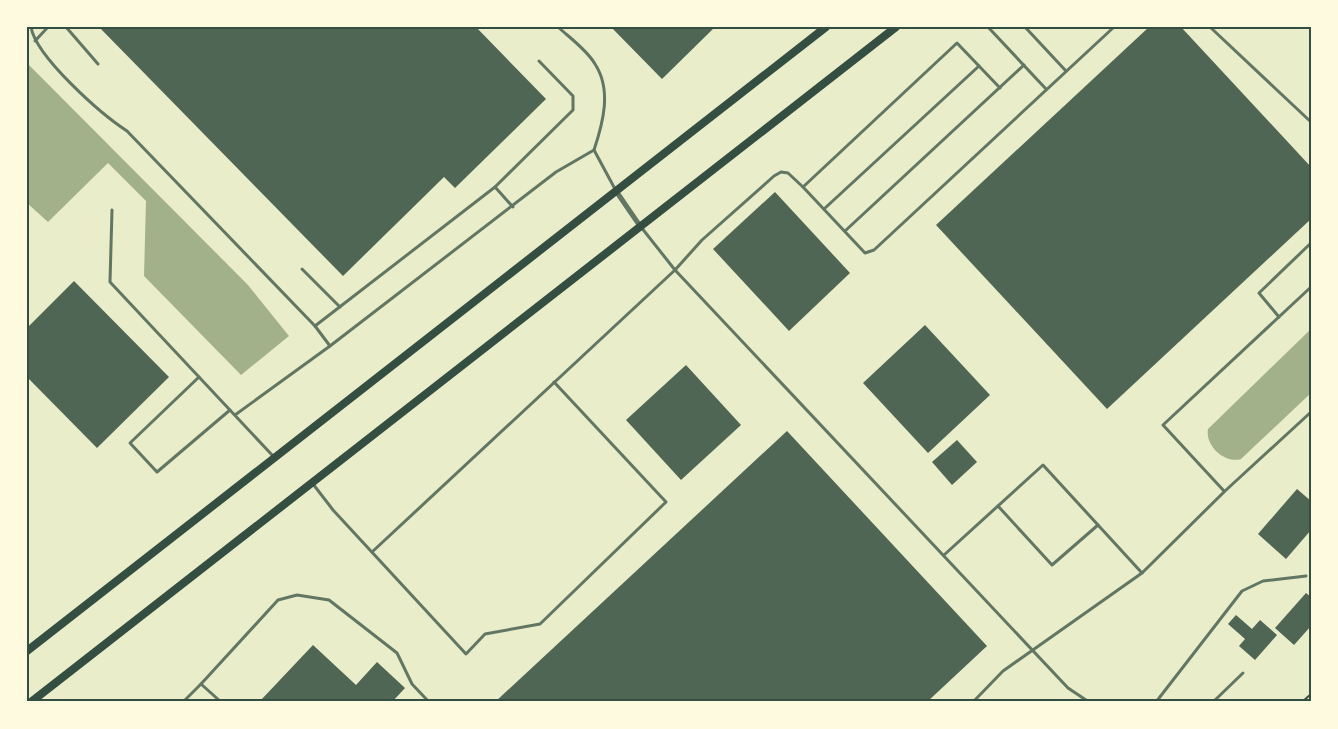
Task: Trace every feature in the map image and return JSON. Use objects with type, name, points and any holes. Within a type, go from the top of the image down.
[{"type":"main road","points":[[27,651],[826,27]]},
{"type":"main road","points":[[31,702],[896,27]]},
{"type":"street","points":[[616,191],[640,226]]},
{"type":"lane","points":[[31,27],[35,41],[48,58],[104,116],[127,131],[315,326],[330,346]]},
{"type":"lane","points":[[35,41],[48,27]]},
{"type":"lane","points":[[66,27],[98,64]]},
{"type":"lane","points":[[235,415],[330,346],[556,172],[594,150],[603,124],[605,100],[602,80],[595,63],[558,27]]},
{"type":"lane","points":[[988,27],[1046,89]]},
{"type":"lane","points":[[1025,27],[1066,71]]},
{"type":"lane","points":[[372,552],[675,270],[702,240],[774,176],[788,173],[865,253],[874,250],[1114,27]]},
{"type":"lane","points":[[1210,27],[1311,122]]},
{"type":"lane","points":[[803,187],[957,43],[1000,88]]},
{"type":"lane","points":[[315,326],[495,187],[573,110],[573,96],[539,60]]},
{"type":"lane","points":[[845,231],[1024,65]]},
{"type":"lane","points":[[824,209],[979,66]]},
{"type":"lane","points":[[594,150],[616,191]]},
{"type":"lane","points":[[495,187],[513,207]]},
{"type":"lane","points":[[111,210],[110,282],[274,457]]},
{"type":"lane","points":[[640,226],[675,270],[750,346],[1033,651],[1068,688],[1089,702]]},
{"type":"lane","points":[[1279,317],[1258,293],[1311,243]]},
{"type":"lane","points":[[302,269],[340,307]]},
{"type":"lane","points":[[1225,491],[1163,425],[1311,288]]},
{"type":"lane","points":[[199,377],[130,443],[157,472],[230,410]]},
{"type":"lane","points":[[312,482],[333,510],[466,654],[485,634],[540,624],[666,502],[554,382]]},
{"type":"lane","points":[[973,702],[1003,671],[1142,573],[1225,491],[1311,412]]},
{"type":"lane","points":[[944,555],[1043,465],[1142,573]]},
{"type":"lane","points":[[998,506],[1052,565],[1098,525]]},
{"type":"lane","points":[[1156,702],[1242,591],[1263,581],[1306,576]]},
{"type":"lane","points":[[183,702],[278,600],[297,595],[329,600],[397,653],[412,684],[429,702]]},
{"type":"lane","points":[[1213,702],[1243,673]]},
{"type":"lane","points":[[201,684],[221,702]]},
{"type":"path","points":[[1302,702],[1311,694]]},
{"type":"shaded area","points":[[27,63],[248,285],[289,336],[241,375],[144,276],[146,201],[108,163],[48,222],[27,203]]},
{"type":"shaded area","points":[[1311,329],[1311,393],[1241,459],[1229,459],[1217,452],[1210,442],[1208,429]]},
{"type":"building","points":[[99,27],[476,27],[546,99],[455,188],[444,177],[343,276]]},
{"type":"building","points":[[611,27],[715,27],[662,79]]},
{"type":"building","points":[[1149,27],[1181,27],[1311,167],[1311,219],[1107,409],[936,225]]},
{"type":"building","points":[[775,192],[850,273],[789,331],[713,249]]},
{"type":"building","points":[[74,281],[169,377],[97,448],[27,377],[27,328]]},
{"type":"building","points":[[925,325],[990,395],[928,453],[863,383]]},
{"type":"building","points":[[686,365],[741,425],[681,480],[626,420]]},
{"type":"building","points":[[787,431],[987,646],[927,702],[495,702]]},
{"type":"building","points":[[957,440],[977,462],[952,485],[932,462]]},
{"type":"building","points":[[1297,489],[1311,501],[1311,530],[1286,559],[1258,534]]},
{"type":"building","points":[[1306,593],[1311,597],[1311,626],[1294,645],[1275,628]]},
{"type":"building","points":[[1236,615],[1252,629],[1260,620],[1277,635],[1255,660],[1239,646],[1245,639],[1228,624]]},
{"type":"building","points":[[313,645],[356,685],[377,662],[405,688],[392,702],[263,702],[261,700]]}]
